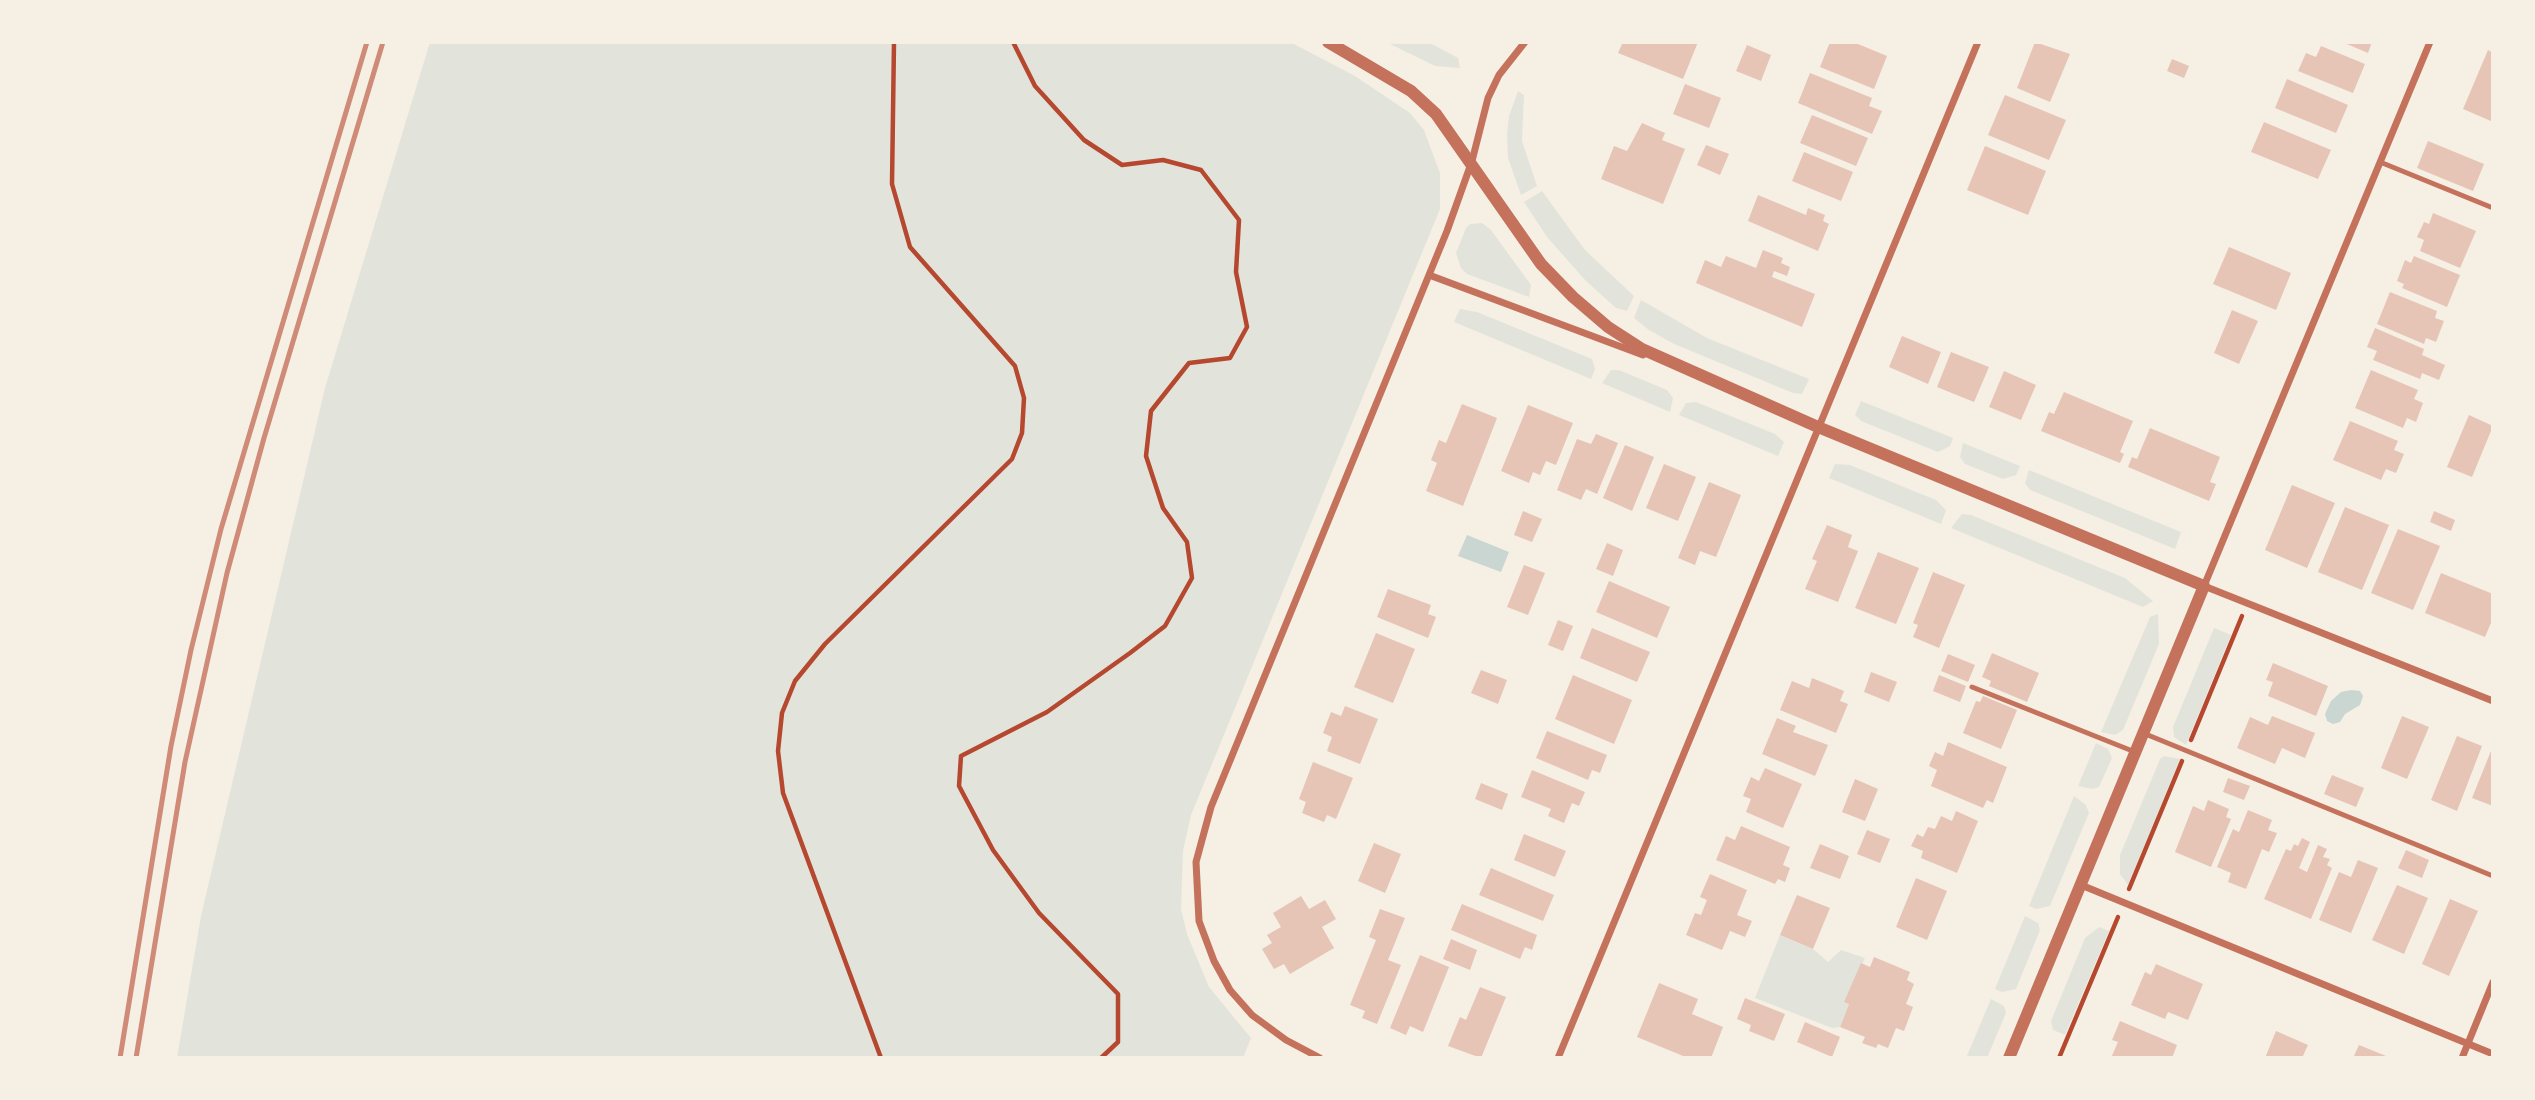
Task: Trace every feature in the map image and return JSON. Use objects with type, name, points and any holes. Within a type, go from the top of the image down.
[{"type":"street","points":[[1328,42],[1411,91],[1436,114],[1472,160],[1541,264],[1573,297],[1608,327],[1680,368]]},
{"type":"street","points":[[1320,1058],[1286,1040],[1252,1015],[1230,990],[1214,961],[1199,920],[1195,893],[1196,862],[1203,832],[1429,275],[1472,160],[1488,98],[1499,75],[1525,42]]},
{"type":"street","points":[[1558,1058],[1978,42]]},
{"type":"street","points":[[2009,1058],[2430,42]]},
{"type":"street","points":[[1429,275],[1680,368],[2204,586],[2493,701]]},
{"type":"street","points":[[2081,885],[2493,1054]]},
{"type":"street","points":[[2462,1058],[2493,982]]},
{"type":"lane","points":[[2380,162],[2493,208]]},
{"type":"lane","points":[[1972,687],[2135,752]]},
{"type":"lane","points":[[2143,733],[2493,876]]},
{"type":"path","points":[[881,1058],[783,793],[778,751],[782,713],[795,681],[825,644],[1012,459],[1022,433],[1024,398],[1015,366],[911,247],[892,184],[894,42]]},
{"type":"path","points":[[1013,42],[1035,86],[1084,140],[1122,165],[1163,160],[1201,170],[1239,220],[1236,272],[1247,327],[1230,358],[1189,363],[1151,411],[1146,456],[1163,508],[1187,542],[1192,578],[1165,626],[1147,640],[1047,712],[961,756],[959,786],[993,850],[1039,913],[1118,994],[1118,1042],[1101,1058]]},
{"type":"path","points":[[2059,1058],[2243,614]]},
{"type":"shaded area","points":[[430,42],[1290,42],[1355,76],[1410,113],[1424,130],[1440,173],[1440,209],[1191,815],[1183,851],[1181,909],[1187,934],[1209,987],[1251,1038],[1243,1058],[177,1058],[201,916],[325,388]]},
{"type":"shaded area","points":[[1386,42],[1428,42],[1458,58],[1460,68],[1435,66]]},
{"type":"shaded area","points":[[1518,91],[1524,95],[1522,141],[1537,186],[1521,195],[1508,158],[1507,135],[1509,116]]},
{"type":"shaded area","points":[[1542,191],[1585,250],[1634,296],[1627,311],[1616,308],[1586,281],[1547,237],[1524,202]]},
{"type":"shaded area","points":[[1482,223],[1491,230],[1531,285],[1529,297],[1467,274],[1461,268],[1456,253],[1466,228],[1470,224]]},
{"type":"shaded area","points":[[1641,300],[1707,338],[1809,379],[1802,394],[1793,393],[1674,344],[1649,330],[1634,318]]},
{"type":"shaded area","points":[[1460,309],[1477,312],[1592,359],[1595,369],[1591,379],[1454,322]]},
{"type":"shaded area","points":[[1611,370],[1619,370],[1667,390],[1673,398],[1670,412],[1602,383]]},
{"type":"shaded area","points":[[1861,401],[1953,438],[1950,446],[1938,452],[1861,421],[1855,415]]},
{"type":"shaded area","points":[[1696,402],[1775,434],[1784,442],[1778,456],[1679,415],[1686,403]]},
{"type":"shaded area","points":[[1963,443],[2020,466],[2016,475],[2003,479],[1965,464],[1960,457]]},
{"type":"shaded area","points":[[1835,464],[1850,465],[1936,500],[1946,510],[1941,524],[1829,478]]},
{"type":"shaded area","points":[[2029,470],[2181,532],[2175,549],[2030,490],[2025,483]]},
{"type":"shaded area","points":[[1962,514],[1971,515],[2125,578],[2153,601],[2143,607],[1951,528]]},
{"type":"shaded area","points":[[1467,535],[1509,552],[1501,572],[1458,556]]},
{"type":"shaded area","points":[[2158,614],[2159,644],[2123,730],[2115,735],[2101,732],[2150,617]]},
{"type":"shaded area","points":[[2214,628],[2231,635],[2186,745],[2174,737],[2173,727]]},
{"type":"shaded area","points":[[2360,691],[2363,696],[2360,705],[2345,714],[2340,722],[2333,724],[2327,721],[2325,714],[2331,701],[2341,692]]},
{"type":"shaded area","points":[[2096,743],[2108,749],[2112,758],[2099,787],[2093,789],[2078,786]]},
{"type":"shaded area","points":[[2164,756],[2180,759],[2128,885],[2120,874],[2120,855],[2160,759]]},
{"type":"shaded area","points":[[2074,796],[2086,805],[2089,813],[2050,906],[2036,909],[2029,906]]},
{"type":"shaded area","points":[[2025,916],[2038,923],[2040,930],[2016,989],[2002,992],[1995,989]]},
{"type":"shaded area","points":[[2099,927],[2109,931],[2065,1035],[2053,1030],[2051,1021],[2085,938]]},
{"type":"shaded area","points":[[1780,935],[1813,949],[1828,962],[1841,950],[1865,958],[1845,1001],[1849,1004],[1840,1027],[1832,1028],[1755,998]]},
{"type":"shaded area","points":[[1991,999],[2004,1006],[2006,1013],[1987,1058],[1966,1058]]},
{"type":"building","points":[[1623,42],[1698,42],[1683,79],[1618,53]]},
{"type":"building","points":[[1830,42],[1853,42],[1887,56],[1874,89],[1820,67]]},
{"type":"building","points":[[2035,42],[2070,54],[2050,102],[2017,88]]},
{"type":"building","points":[[2342,42],[2372,42],[2368,53]]},
{"type":"building","points":[[1747,45],[1771,55],[1761,81],[1736,71]]},
{"type":"building","points":[[2321,46],[2365,64],[2353,93],[2298,71],[2306,53],[2316,57]]},
{"type":"building","points":[[2488,50],[2493,53],[2491,121],[2463,109]]},
{"type":"building","points":[[2172,59],[2189,66],[2184,78],[2167,71]]},
{"type":"building","points":[[1810,73],[1872,98],[1869,106],[1882,111],[1872,134],[1798,103]]},
{"type":"building","points":[[2287,79],[2348,105],[2336,133],[2275,108]]},
{"type":"building","points":[[1685,84],[1721,98],[1709,128],[1673,114]]},
{"type":"building","points":[[2005,95],[2066,120],[2049,160],[1988,135]]},
{"type":"building","points":[[1812,115],[1868,138],[1856,166],[1800,143]]},
{"type":"building","points":[[2264,122],[2331,150],[2318,179],[2251,152]]},
{"type":"building","points":[[1642,123],[1665,133],[1662,140],[1685,149],[1663,204],[1601,179],[1614,146],[1627,151]]},
{"type":"building","points":[[2428,141],[2484,164],[2473,191],[2417,168]]},
{"type":"building","points":[[1706,145],[1729,154],[1720,175],[1697,165]]},
{"type":"building","points":[[1985,146],[2046,171],[2028,215],[1967,190]]},
{"type":"building","points":[[1804,152],[1853,172],[1841,201],[1792,181]]},
{"type":"building","points":[[1758,195],[1806,215],[1808,208],[1825,215],[1823,221],[1829,224],[1818,251],[1748,221]]},
{"type":"building","points":[[2433,213],[2476,231],[2460,268],[2420,251],[2424,240],[2417,237],[2424,222],[2429,224]]},
{"type":"building","points":[[2229,247],[2291,273],[2276,310],[2213,284]]},
{"type":"building","points":[[1763,250],[1783,258],[1781,263],[1790,267],[1787,276],[1774,271],[1772,277],[1815,294],[1802,327],[1696,283],[1705,260],[1721,267],[1726,256],[1756,268]]},
{"type":"building","points":[[2414,256],[2460,275],[2447,307],[2402,288],[2404,284],[2397,281],[2405,260],[2411,263]]},
{"type":"building","points":[[2390,292],[2437,311],[2435,318],[2444,321],[2436,342],[2426,338],[2424,344],[2377,324]]},
{"type":"building","points":[[2232,310],[2258,321],[2239,364],[2214,353]]},
{"type":"building","points":[[2375,328],[2424,349],[2422,355],[2445,365],[2439,380],[2422,373],[2420,379],[2373,360],[2377,351],[2367,347]]},
{"type":"building","points":[[1902,336],[1941,352],[1928,384],[1889,367]]},
{"type":"building","points":[[1951,352],[1989,367],[1974,402],[1937,387]]},
{"type":"building","points":[[2371,370],[2418,390],[2414,399],[2423,403],[2416,422],[2407,418],[2403,428],[2355,408]]},
{"type":"building","points":[[2004,371],[2036,385],[2021,420],[1989,407]]},
{"type":"building","points":[[2064,392],[2133,421],[2120,452],[2124,454],[2120,463],[2041,431],[2049,412],[2054,414]]},
{"type":"building","points":[[1462,404],[1497,418],[1463,506],[1426,491],[1437,463],[1431,460],[1439,440],[1446,443]]},
{"type":"building","points":[[1528,405],[1573,423],[1556,465],[1546,461],[1540,475],[1533,472],[1529,483],[1501,471]]},
{"type":"building","points":[[2469,415],[2493,426],[2472,477],[2447,467]]},
{"type":"building","points":[[2350,421],[2398,441],[2394,450],[2404,454],[2396,473],[2386,469],[2381,480],[2333,460]]},
{"type":"building","points":[[2150,428],[2220,457],[2210,482],[2216,484],[2209,501],[2128,467],[2132,457],[2137,459]]},
{"type":"building","points":[[1596,434],[1618,443],[1597,494],[1586,489],[1581,500],[1557,490],[1577,439],[1591,444]]},
{"type":"building","points":[[1625,445],[1654,457],[1632,511],[1603,498]]},
{"type":"building","points":[[1664,464],[1696,477],[1678,521],[1646,508]]},
{"type":"building","points":[[1709,482],[1741,495],[1716,557],[1700,551],[1695,565],[1678,558]]},
{"type":"building","points":[[2292,485],[2335,503],[2307,568],[2265,550]]},
{"type":"building","points":[[2345,507],[2389,525],[2362,590],[2318,572]]},
{"type":"building","points":[[1523,511],[1542,519],[1532,542],[1514,535]]},
{"type":"building","points":[[2434,511],[2455,520],[2451,531],[2430,522]]},
{"type":"building","points":[[1827,525],[1852,535],[1848,547],[1858,551],[1838,602],[1805,589],[1817,561],[1812,559]]},
{"type":"building","points":[[2398,529],[2440,546],[2413,610],[2371,593]]},
{"type":"building","points":[[1607,543],[1623,550],[1613,576],[1596,569]]},
{"type":"building","points":[[1878,552],[1919,568],[1896,624],[1855,608]]},
{"type":"building","points":[[1524,565],[1545,573],[1528,615],[1507,607]]},
{"type":"building","points":[[1933,572],[1965,585],[1939,648],[1913,637],[1918,625],[1913,623]]},
{"type":"building","points":[[2441,573],[2493,594],[2493,618],[2485,637],[2425,613]]},
{"type":"building","points":[[1609,581],[1670,607],[1657,638],[1596,612]]},
{"type":"building","points":[[1388,589],[1431,605],[1428,614],[1436,617],[1428,638],[1377,617]]},
{"type":"building","points":[[1558,620],[1573,626],[1563,651],[1548,645]]},
{"type":"building","points":[[1592,628],[1650,652],[1637,682],[1580,658]]},
{"type":"building","points":[[1376,633],[1415,649],[1393,703],[1354,687]]},
{"type":"building","points":[[1992,653],[2039,673],[2027,702],[1989,686],[1991,681],[1982,677]]},
{"type":"building","points":[[1948,654],[1975,665],[1968,682],[1941,671]]},
{"type":"building","points":[[2273,663],[2328,686],[2316,716],[2268,696],[2273,682],[2266,680]]},
{"type":"building","points":[[1481,670],[1507,680],[1498,704],[1471,693]]},
{"type":"building","points":[[1871,672],[1897,682],[1889,702],[1864,692]]},
{"type":"building","points":[[1573,675],[1632,700],[1614,744],[1555,719]]},
{"type":"building","points":[[1939,675],[1966,686],[1960,702],[1933,691]]},
{"type":"building","points":[[1812,678],[1844,691],[1840,701],[1848,704],[1836,733],[1780,710],[1792,681],[1809,688]]},
{"type":"building","points":[[1983,696],[2017,710],[2001,749],[1963,733],[1976,701],[1980,702]]},
{"type":"building","points":[[1345,706],[1378,719],[1360,764],[1327,751],[1332,737],[1323,733],[1331,712],[1341,716]]},
{"type":"building","points":[[2272,716],[2315,733],[2305,758],[2282,748],[2275,764],[2237,748],[2250,717],[2268,725]]},
{"type":"building","points":[[2402,716],[2429,727],[2407,779],[2381,768]]},
{"type":"building","points":[[1777,718],[1796,726],[1793,732],[1828,745],[1815,776],[1762,754]]},
{"type":"building","points":[[1547,731],[1607,755],[1600,773],[1592,770],[1588,780],[1536,758]]},
{"type":"building","points":[[2457,736],[2482,746],[2457,811],[2431,800]]},
{"type":"building","points":[[1948,742],[2007,767],[1993,803],[1987,800],[1983,808],[1931,786],[1937,770],[1929,766],[1935,752],[1943,756]]},
{"type":"building","points":[[2493,746],[2493,806],[2472,798]]},
{"type":"building","points":[[1313,762],[1353,778],[1336,819],[1327,815],[1324,822],[1302,813],[1306,802],[1299,799]]},
{"type":"building","points":[[1765,768],[1802,784],[1783,828],[1746,812],[1751,799],[1743,796],[1751,777],[1759,781]]},
{"type":"building","points":[[1532,770],[1585,792],[1579,806],[1572,803],[1564,823],[1548,816],[1551,809],[1521,797]]},
{"type":"building","points":[[2332,775],[2364,788],[2356,807],[2324,794]]},
{"type":"building","points":[[2228,778],[2250,786],[2244,800],[2223,792]]},
{"type":"building","points":[[1855,779],[1878,789],[1865,821],[1842,812]]},
{"type":"building","points":[[1481,783],[1508,794],[1502,810],[1475,799]]},
{"type":"building","points":[[2208,800],[2229,809],[2226,817],[2231,819],[2211,867],[2175,852],[2193,806],[2204,811]]},
{"type":"building","points":[[2248,810],[2272,820],[2268,830],[2277,833],[2269,852],[2262,849],[2246,889],[2228,882],[2231,873],[2217,867],[2233,829],[2239,832]]},
{"type":"building","points":[[1956,811],[1978,821],[1957,873],[1921,858],[1923,851],[1911,846],[1917,834],[1923,837],[1928,827],[1935,829],[1941,816],[1952,821]]},
{"type":"building","points":[[1741,826],[1790,847],[1783,865],[1790,868],[1785,882],[1778,879],[1775,884],[1716,860],[1726,836],[1735,840]]},
{"type":"building","points":[[1867,830],[1890,839],[1880,863],[1857,854]]},
{"type":"building","points":[[1524,834],[1566,851],[1555,877],[1514,860]]},
{"type":"building","points":[[2302,838],[2310,842],[2299,868],[2307,872],[2318,845],[2327,849],[2323,857],[2330,859],[2327,865],[2332,868],[2311,919],[2264,899],[2286,849],[2291,851],[2294,844],[2298,846]]},
{"type":"building","points":[[1374,843],[1401,854],[1385,893],[1358,881]]},
{"type":"building","points":[[1820,844],[1849,856],[1840,879],[1810,868]]},
{"type":"building","points":[[2406,850],[2429,860],[2422,878],[2398,868]]},
{"type":"building","points":[[2358,860],[2378,868],[2351,933],[2319,920],[2339,872],[2351,877]]},
{"type":"building","points":[[1491,868],[1554,895],[1543,921],[1479,895]]},
{"type":"building","points":[[1710,874],[1747,890],[1737,915],[1752,921],[1745,937],[1730,931],[1722,950],[1686,935],[1695,913],[1701,915],[1707,900],[1700,897]]},
{"type":"building","points":[[1916,878],[1947,891],[1927,940],[1896,927]]},
{"type":"building","points":[[2397,885],[2428,898],[2404,954],[2372,940]]},
{"type":"building","points":[[1797,895],[1830,908],[1813,949],[1780,935]]},
{"type":"building","points":[[1301,896],[1309,909],[1325,900],[1336,919],[1322,927],[1334,948],[1290,974],[1284,964],[1274,969],[1262,949],[1272,943],[1267,935],[1281,927],[1273,913]]},
{"type":"building","points":[[2450,899],[2478,911],[2449,976],[2422,964]]},
{"type":"building","points":[[1462,904],[1537,935],[1532,950],[1525,947],[1520,959],[1451,930]]},
{"type":"building","points":[[1380,909],[1405,918],[1388,960],[1401,965],[1377,1024],[1362,1018],[1365,1011],[1350,1005],[1376,940],[1369,937]]},
{"type":"building","points":[[1451,939],[1477,950],[1470,970],[1443,959]]},
{"type":"building","points":[[1420,955],[1449,967],[1423,1032],[1410,1026],[1406,1035],[1390,1028]]},
{"type":"building","points":[[1874,957],[1910,972],[1907,980],[1914,984],[1906,1004],[1913,1007],[1904,1031],[1896,1028],[1888,1048],[1878,1044],[1876,1048],[1862,1043],[1865,1037],[1840,1027],[1849,1004],[1844,1002],[1861,963],[1870,967]]},
{"type":"building","points":[[2156,964],[2203,984],[2188,1020],[2168,1012],[2165,1019],[2131,1005],[2145,972],[2151,975]]},
{"type":"building","points":[[1659,983],[1698,999],[1692,1014],[1723,1027],[1711,1058],[1688,1058],[1637,1037]]},
{"type":"building","points":[[1480,987],[1506,997],[1481,1058],[1448,1046],[1460,1017],[1466,1020]]},
{"type":"building","points":[[1745,998],[1785,1014],[1774,1041],[1749,1031],[1751,1025],[1737,1019]]},
{"type":"building","points":[[2120,1021],[2177,1045],[2172,1058],[2111,1058],[2118,1042],[2112,1040]]},
{"type":"building","points":[[1805,1022],[1840,1037],[1832,1057],[1797,1042]]},
{"type":"building","points":[[2276,1031],[2308,1045],[2302,1058],[2265,1058]]},
{"type":"building","points":[[2359,1045],[2391,1058],[2353,1058]]},
{"type":"railway","points":[[120,1058],[171,746],[191,650],[221,529],[367,42]]},
{"type":"railway","points":[[136,1058],[185,762],[227,573],[264,438],[383,42]]}]
